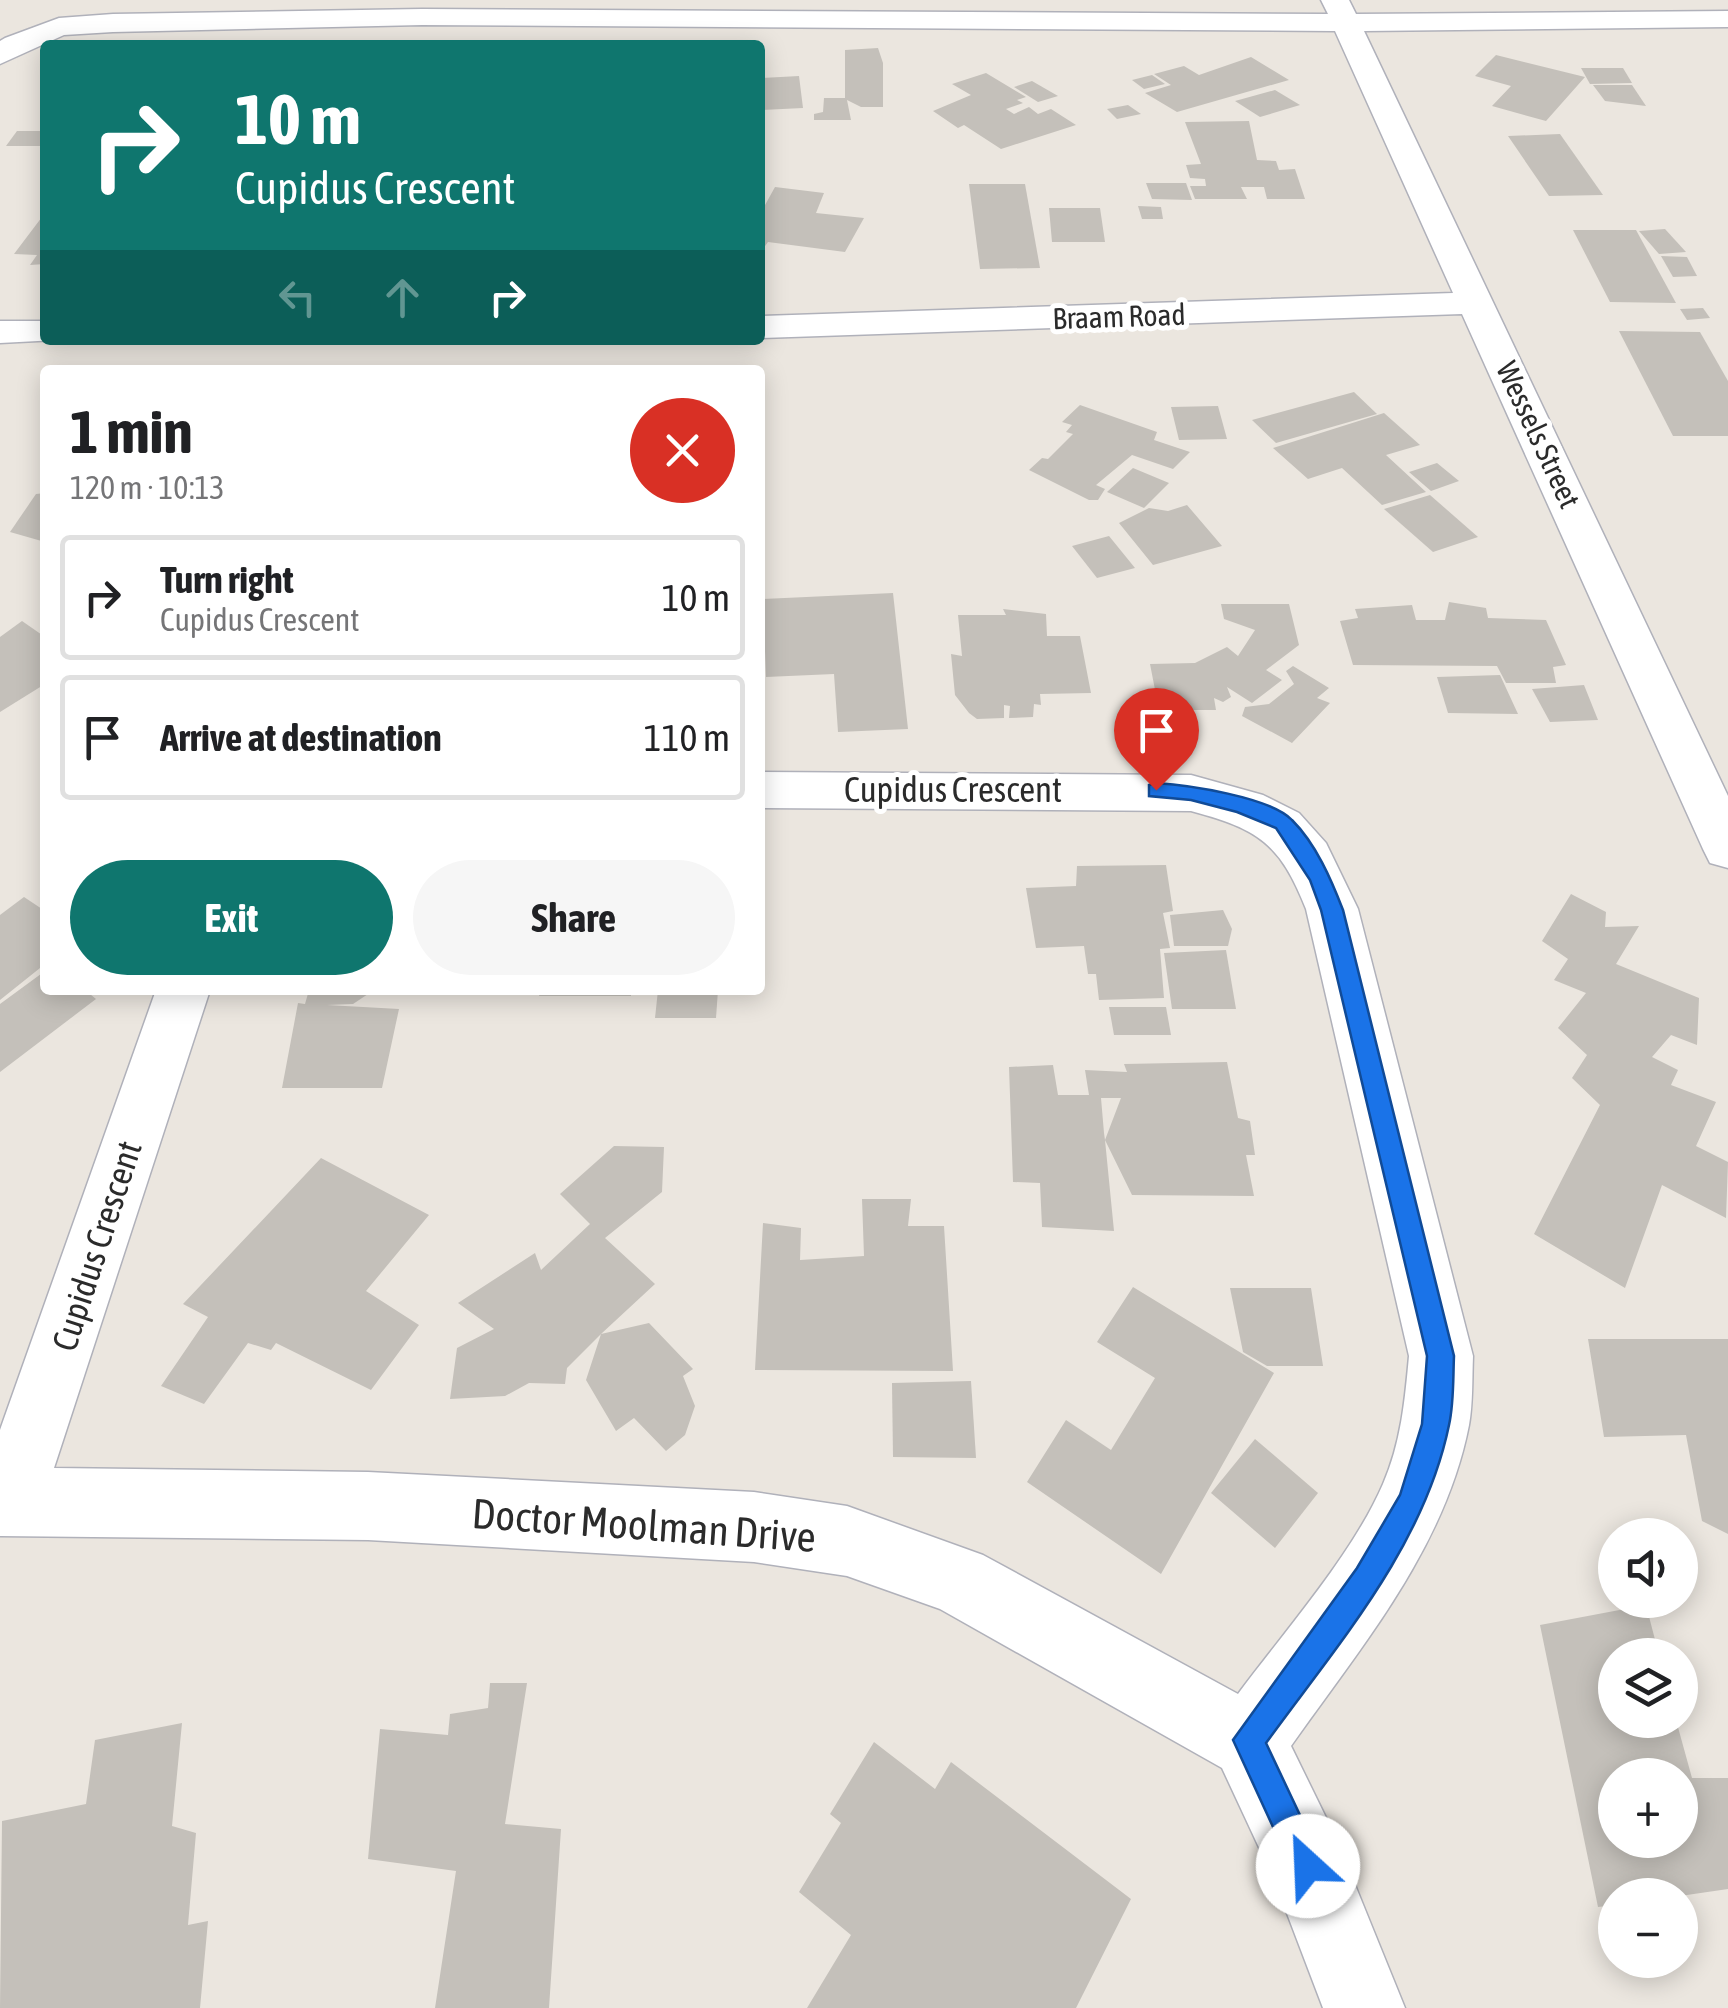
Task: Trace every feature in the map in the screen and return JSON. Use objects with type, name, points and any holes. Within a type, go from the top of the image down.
[{"type":"street","points":[[0,55],[15,44],[59,27],[424,9],[1012,9],[1728,19]]},
{"type":"street","name":"Wessels Street","points":[[1340,12],[1728,849]]},
{"type":"street","name":"Braam Road","points":[[765,327],[1477,303]]},
{"type":"street","points":[[0,332],[40,332]]},
{"type":"street","name":"Cupidus Crescent","points":[[765,790],[1191,793],[1259,811],[1283,823],[1320,878],[1332,910],[1441,1356],[1436,1424],[1412,1502],[1376,1563],[1249,1740]]},
{"type":"street","name":"Cupidus Crescent","points":[[4,1501],[181,995]]},
{"type":"street","name":"Doctor Moolman Drive","points":[[4,1501],[368,1506],[754,1527],[847,1541],[958,1580],[1249,1740]]},
{"type":"street","points":[[1249,1740],[1308,1866],[1364,2008]]},
{"type":"building","points":[[878,48],[883,63],[883,107],[861,107],[847,100],[851,120],[814,120],[814,114],[823,112],[824,98],[845,98],[845,50]]},
{"type":"building","points":[[1496,55],[1585,77],[1546,121],[1492,106],[1511,86],[1475,76]]},
{"type":"building","points":[[1251,57],[1289,80],[1177,112],[1145,93],[1171,85],[1154,74],[1184,66],[1199,75]]},
{"type":"building","points":[[1581,68],[1623,68],[1632,83],[1590,84]]},
{"type":"building","points":[[986,73],[1026,97],[1017,100],[1023,103],[1006,109],[1014,114],[1029,107],[1038,114],[1051,109],[1076,125],[1001,149],[933,111],[971,95],[952,84]]},
{"type":"building","points":[[1152,75],[1165,84],[1144,89],[1132,80]]},
{"type":"building","points":[[799,76],[803,108],[765,110],[765,78]]},
{"type":"building","points":[[1032,81],[1058,96],[1038,102],[1014,87]]},
{"type":"building","points":[[1593,85],[1632,85],[1646,106],[1605,101]]},
{"type":"building","points":[[1275,90],[1300,105],[1260,117],[1235,101]]},
{"type":"building","points":[[1128,105],[1141,114],[1117,119],[1107,109]]},
{"type":"building","points":[[1249,121],[1257,160],[1276,161],[1279,170],[1295,169],[1305,199],[1267,199],[1264,187],[1241,187],[1247,199],[1195,199],[1190,186],[1206,186],[1205,179],[1190,178],[1186,165],[1201,164],[1185,122]]},
{"type":"building","points":[[17,131],[40,131],[40,146],[6,146]]},
{"type":"building","points":[[1560,134],[1603,195],[1549,196],[1508,136]]},
{"type":"building","points":[[1146,183],[1186,183],[1192,200],[1152,199]]},
{"type":"building","points":[[969,184],[1025,184],[1040,268],[980,269]]},
{"type":"building","points":[[775,187],[824,193],[816,213],[864,218],[845,252],[768,242],[765,246],[765,205]]},
{"type":"building","points":[[1138,206],[1161,207],[1163,219],[1142,219]]},
{"type":"building","points":[[1049,208],[1100,208],[1105,242],[1052,242]]},
{"type":"building","points":[[40,220],[40,264],[30,265],[37,255],[14,254]]},
{"type":"building","points":[[1665,229],[1686,252],[1659,254],[1639,231]]},
{"type":"building","points":[[1573,230],[1636,230],[1676,303],[1610,302]]},
{"type":"building","points":[[1661,256],[1687,257],[1697,276],[1673,277]]},
{"type":"building","points":[[1703,308],[1710,318],[1687,320],[1680,309]]},
{"type":"building","points":[[1619,331],[1700,332],[1728,381],[1728,436],[1673,436]]},
{"type":"building","points":[[1354,392],[1377,414],[1276,443],[1252,420]]},
{"type":"building","points":[[1080,405],[1157,432],[1154,440],[1190,452],[1173,469],[1132,455],[1096,485],[1105,489],[1098,500],[1089,500],[1029,470],[1042,458],[1048,459],[1073,434],[1066,432],[1072,425],[1062,422]]},
{"type":"building","points":[[1218,406],[1227,439],[1179,440],[1171,407]]},
{"type":"building","points":[[1384,413],[1420,445],[1386,455],[1426,492],[1382,505],[1342,468],[1308,479],[1273,448]]},
{"type":"building","points":[[1437,463],[1459,481],[1431,491],[1409,472]]},
{"type":"building","points":[[1133,468],[1169,483],[1144,508],[1107,492]]},
{"type":"building","points":[[40,494],[40,541],[10,532]]},
{"type":"building","points":[[1430,495],[1478,537],[1433,552],[1384,509]]},
{"type":"building","points":[[1187,505],[1222,546],[1153,565],[1119,523],[1149,508],[1168,511]]},
{"type":"building","points":[[1109,536],[1135,568],[1097,578],[1072,546]]},
{"type":"building","points":[[893,593],[908,729],[838,732],[834,674],[766,677],[765,599]]},
{"type":"building","points":[[1449,602],[1486,608],[1488,618],[1546,620],[1566,665],[1553,667],[1556,683],[1506,683],[1497,666],[1353,665],[1340,621],[1358,618],[1355,609],[1412,605],[1416,620],[1445,620]]},
{"type":"building","points":[[1221,604],[1289,604],[1299,645],[1266,670],[1282,680],[1252,703],[1227,687],[1231,697],[1223,702],[1214,698],[1216,710],[1192,710],[1185,701],[1157,700],[1150,664],[1195,663],[1227,647],[1238,656],[1255,630],[1224,619]]},
{"type":"building","points":[[1003,609],[1046,614],[1047,636],[1080,636],[1091,693],[1040,694],[1041,705],[1034,704],[1033,717],[1009,718],[1010,706],[1004,705],[1004,718],[977,719],[969,713],[955,695],[951,654],[962,656],[958,615],[1006,615]]},
{"type":"building","points":[[22,621],[40,634],[40,687],[0,712],[0,637]]},
{"type":"building","points":[[1293,666],[1329,688],[1317,698],[1330,703],[1292,743],[1242,716],[1245,707],[1269,704],[1294,684],[1286,671]]},
{"type":"building","points":[[1500,675],[1518,714],[1448,713],[1437,677]]},
{"type":"building","points":[[1584,685],[1598,720],[1550,722],[1532,689]]},
{"type":"building","points":[[1166,865],[1173,911],[1163,913],[1170,948],[1160,949],[1164,998],[1099,1000],[1096,974],[1088,974],[1084,946],[1036,948],[1026,888],[1076,886],[1077,866]]},
{"type":"building","points":[[1571,894],[1606,912],[1605,927],[1639,926],[1616,964],[1699,998],[1697,1045],[1671,1035],[1652,1057],[1678,1070],[1671,1085],[1716,1102],[1696,1146],[1728,1162],[1726,1218],[1662,1185],[1625,1288],[1534,1234],[1600,1105],[1572,1078],[1587,1055],[1558,1028],[1586,993],[1554,980],[1568,959],[1542,941]]},
{"type":"building","points":[[24,897],[40,908],[40,968],[0,1000],[0,915]]},
{"type":"building","points":[[1223,910],[1232,929],[1228,946],[1174,946],[1170,915]]},
{"type":"building","points":[[1226,950],[1236,1009],[1172,1009],[1164,953]]},
{"type":"building","points":[[40,975],[40,995],[91,995],[96,999],[0,1072],[0,1004]]},
{"type":"building","points":[[308,995],[366,995],[353,1004],[327,1005],[399,1009],[382,1088],[282,1088],[298,1003],[305,1004]]},
{"type":"building","points":[[539,995],[631,995],[631,996]]},
{"type":"building","points":[[657,995],[718,995],[716,1018],[655,1018]]},
{"type":"building","points":[[1109,1007],[1166,1007],[1171,1035],[1114,1035]]},
{"type":"building","points":[[1227,1062],[1238,1118],[1250,1121],[1255,1155],[1246,1155],[1254,1196],[1132,1195],[1105,1140],[1114,1231],[1042,1227],[1040,1183],[1013,1182],[1009,1067],[1053,1065],[1058,1095],[1089,1095],[1085,1070],[1127,1072],[1124,1064]],"holes":[[[1101,1098],[1121,1098],[1105,1140]]]},
{"type":"building","points":[[614,1146],[664,1147],[662,1192],[605,1238],[655,1284],[567,1368],[565,1384],[529,1383],[505,1396],[450,1399],[457,1348],[494,1329],[458,1303],[535,1253],[541,1270],[590,1224],[560,1194]]},
{"type":"building","points":[[321,1158],[429,1215],[366,1291],[419,1325],[371,1390],[276,1343],[271,1350],[248,1343],[204,1404],[161,1386],[208,1317],[183,1304]]},
{"type":"building","points":[[862,1199],[911,1199],[908,1226],[944,1226],[953,1371],[755,1370],[763,1223],[801,1228],[800,1260],[864,1256]]},
{"type":"building","points":[[1133,1287],[1274,1373],[1161,1574],[1027,1482],[1066,1420],[1111,1450],[1155,1378],[1097,1342]]},
{"type":"building","points":[[1230,1288],[1311,1288],[1323,1366],[1267,1366],[1243,1352]]},
{"type":"building","points":[[649,1323],[693,1369],[683,1376],[695,1406],[685,1435],[666,1451],[634,1418],[616,1431],[586,1380],[601,1334]]},
{"type":"building","points":[[1588,1339],[1728,1339],[1728,1534],[1702,1521],[1686,1435],[1604,1437]]},
{"type":"building","points":[[971,1381],[976,1458],[893,1457],[892,1383]]},
{"type":"building","points":[[1255,1439],[1318,1493],[1275,1548],[1211,1493]]},
{"type":"building","points":[[1598,1614],[1598,1618],[1649,1618],[1655,1638],[1598,1638],[1598,1738],[1681,1738],[1686,1758],[1598,1758],[1598,1858],[1698,1858],[1698,1778],[1728,1778],[1728,1889],[1698,1893],[1698,1878],[1598,1878],[1598,1907],[1540,1625]]},
{"type":"building","points":[[490,1683],[527,1683],[505,1824],[561,1829],[549,2008],[435,2008],[456,1871],[368,1859],[380,1729],[448,1735],[450,1714],[488,1708]]},
{"type":"building","points":[[182,1723],[172,1826],[196,1833],[188,1925],[208,1921],[200,2008],[0,2008],[2,1821],[86,1804],[95,1740]]},
{"type":"building","points":[[874,1742],[935,1789],[951,1762],[1131,1899],[1076,2008],[807,2008],[851,1935],[799,1892],[841,1823],[830,1814]]},
{"type":"route","points":[[1156,790],[1191,793],[1242,806],[1283,823],[1320,878],[1332,910],[1441,1356],[1436,1424],[1412,1502],[1367,1578],[1249,1740],[1308,1866]]}]
